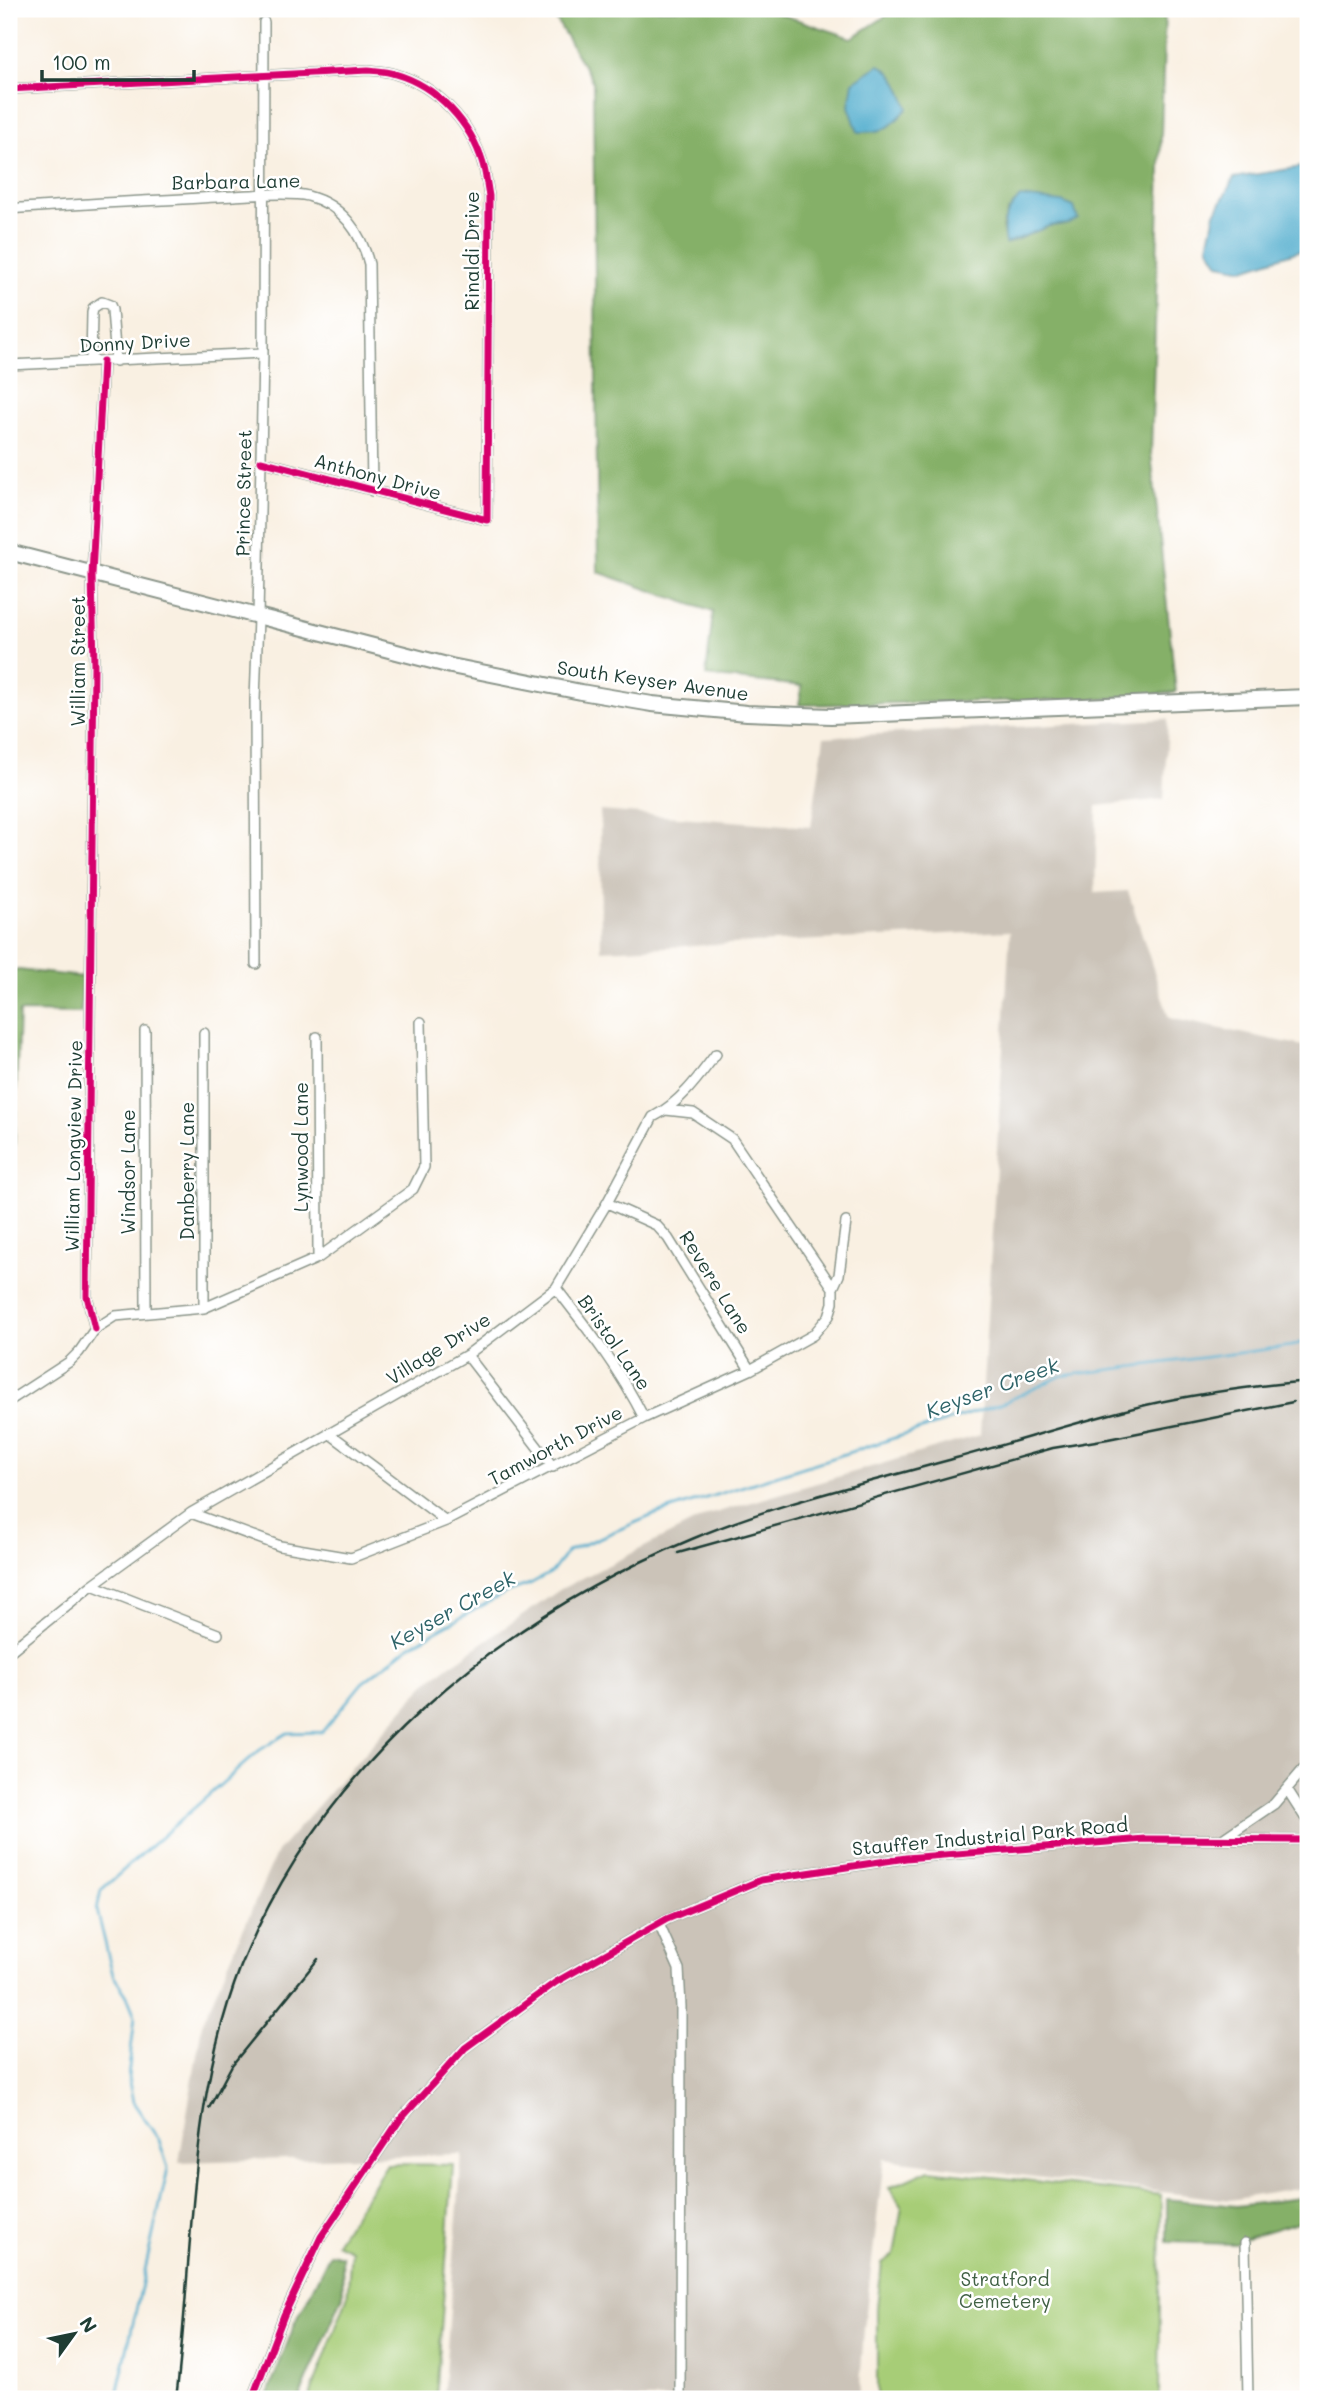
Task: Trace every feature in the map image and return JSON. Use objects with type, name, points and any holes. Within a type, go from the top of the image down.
[{"type":"main road","name":"South Keyser Avenue","points":[[9,552],[451,666],[652,704],[747,713],[843,715],[1308,696]]},
{"type":"street","name":"Prince Street","points":[[256,964],[255,711],[263,353],[264,22]]},
{"type":"street","name":"Rinaldi Drive","points":[[9,89],[368,70],[395,74],[421,86],[440,99],[453,111],[476,144],[484,166],[489,196],[487,520]]},
{"type":"street","name":"Barbara Lane","points":[[9,209],[262,195],[307,195],[326,203],[344,216],[364,244],[369,264],[372,491]]},
{"type":"street","points":[[91,361],[92,313],[93,308],[102,302],[110,305],[112,310],[116,361]]},
{"type":"street","name":"Donny Drive","points":[[9,365],[263,353]]},
{"type":"street","name":"William Street","points":[[91,962],[94,665],[92,575],[103,361]]},
{"type":"street","name":"Anthony Drive","points":[[261,461],[487,520]]},
{"type":"street","name":"William Longview Drive","points":[[91,962],[87,1296],[95,1329]]},
{"type":"street","points":[[9,1401],[69,1362],[95,1329],[115,1315],[204,1308],[317,1258],[413,1189],[424,1167],[421,1023]]},
{"type":"street","name":"Windsor Lane","points":[[145,1031],[146,1313]]},
{"type":"street","name":"Danberry Lane","points":[[204,1033],[204,1308]]},
{"type":"street","name":"Lynwood Lane","points":[[317,1037],[317,1258]]},
{"type":"street","name":"Village Drive","points":[[9,1652],[92,1585],[191,1513],[467,1355],[555,1288],[607,1203],[653,1117],[666,1110],[689,1088],[716,1054]]},
{"type":"street","points":[[666,1110],[693,1112],[733,1139],[833,1288]]},
{"type":"street","name":"Revere Lane","points":[[607,1203],[656,1224],[668,1238],[750,1370]]},
{"type":"street","name":"Tamworth Drive","points":[[191,1513],[280,1546],[351,1558],[446,1521],[644,1418],[750,1370],[813,1335],[830,1316],[846,1222]]},
{"type":"street","name":"Bristol Lane","points":[[555,1288],[614,1366],[644,1418]]},
{"type":"street","points":[[467,1355],[553,1467]]},
{"type":"street","points":[[329,1433],[446,1521]]},
{"type":"street","points":[[92,1585],[218,1634]]},
{"type":"street","points":[[1223,1839],[1274,1804],[1308,1764]]},
{"type":"street","points":[[1287,1789],[1308,1822]]},
{"type":"street","name":"Stauffer Industrial Park Road","points":[[253,2399],[284,2315],[321,2237],[400,2121],[465,2048],[556,1982],[659,1924],[761,1880],[906,1858],[1144,1839],[1308,1840]]},
{"type":"street","points":[[659,1924],[679,1969],[681,2007],[680,2399]]},
{"type":"street","points":[[1245,2243],[1248,2399]]},
{"type":"shaded area","points":[[1168,719],[1164,799],[1097,806],[1095,893],[1128,891],[1169,1018],[1308,1047],[1308,2187],[1230,2200],[884,2159],[864,2329],[859,2399],[443,2399],[462,2154],[179,2162],[202,2024],[277,1852],[429,1680],[561,1589],[708,1515],[980,1435],[1010,931],[601,950],[600,811],[811,827],[824,737]]},
{"type":"green space","points":[[550,9],[765,9],[852,38],[897,9],[1165,9],[1151,453],[1176,692],[1104,699],[799,705],[802,686],[706,676],[713,612],[598,572],[593,82]],"holes":[[[1008,211],[1068,224],[1049,226],[1006,244],[1002,227]]]},
{"type":"green space","points":[[9,969],[83,977],[81,1013],[19,1012],[9,1283]]},
{"type":"green space","points":[[387,2164],[453,2165],[436,2399],[309,2399],[347,2298],[351,2250],[336,2243]]},
{"type":"green space","name":"Stratford Cemetery","points":[[929,2170],[1161,2195],[1159,2399],[877,2399],[877,2308],[882,2263],[894,2255],[902,2206],[889,2188]]},
{"type":"green space","points":[[1308,2197],[1308,2219],[1251,2236],[1236,2244],[1167,2242],[1167,2199],[1236,2206]]},
{"type":"green space","points":[[330,2253],[342,2256],[343,2296],[299,2399],[266,2399],[294,2326]]},
{"type":"water","points":[[879,65],[894,77],[908,108],[886,128],[858,132],[849,106],[853,82]]},
{"type":"water","points":[[1308,166],[1308,248],[1244,269],[1219,264],[1208,246],[1215,213],[1234,178]]},
{"type":"water","points":[[1020,197],[1062,202],[1074,207],[1078,219],[1068,224],[1049,226],[1005,244],[1005,218]]},
{"type":"waterway","name":"Keyser Creek","points":[[116,2399],[168,2168],[159,2140],[133,2102],[128,2077],[135,2016],[127,1996],[113,1975],[97,1910],[101,1890],[260,1750],[287,1733],[322,1732],[362,1683],[411,1645],[507,1592],[552,1572],[568,1551],[656,1514],[1001,1404],[1061,1376],[1292,1346],[1308,1340]]},
{"type":"railway","points":[[176,2399],[201,2126],[223,2018],[241,1966],[275,1894],[318,1827],[367,1765],[423,1708],[485,1657],[551,1612],[620,1572],[724,1526],[822,1494],[1122,1411],[1207,1393],[1308,1381]]},
{"type":"railway","points":[[678,1553],[1053,1448],[1293,1402]]},
{"type":"railway","points":[[209,2108],[232,2065],[318,1959]]},
{"type":"cycle path","points":[[9,89],[368,70],[392,73],[425,87],[450,108],[470,134],[484,168],[489,196],[487,520],[261,461]]},
{"type":"cycle path","points":[[95,1329],[87,1296],[94,665],[92,575],[103,361]]},
{"type":"cycle path","points":[[252,2399],[284,2315],[321,2237],[399,2121],[465,2048],[556,1982],[667,1919],[761,1880],[906,1858],[1145,1839],[1308,1840]]}]
